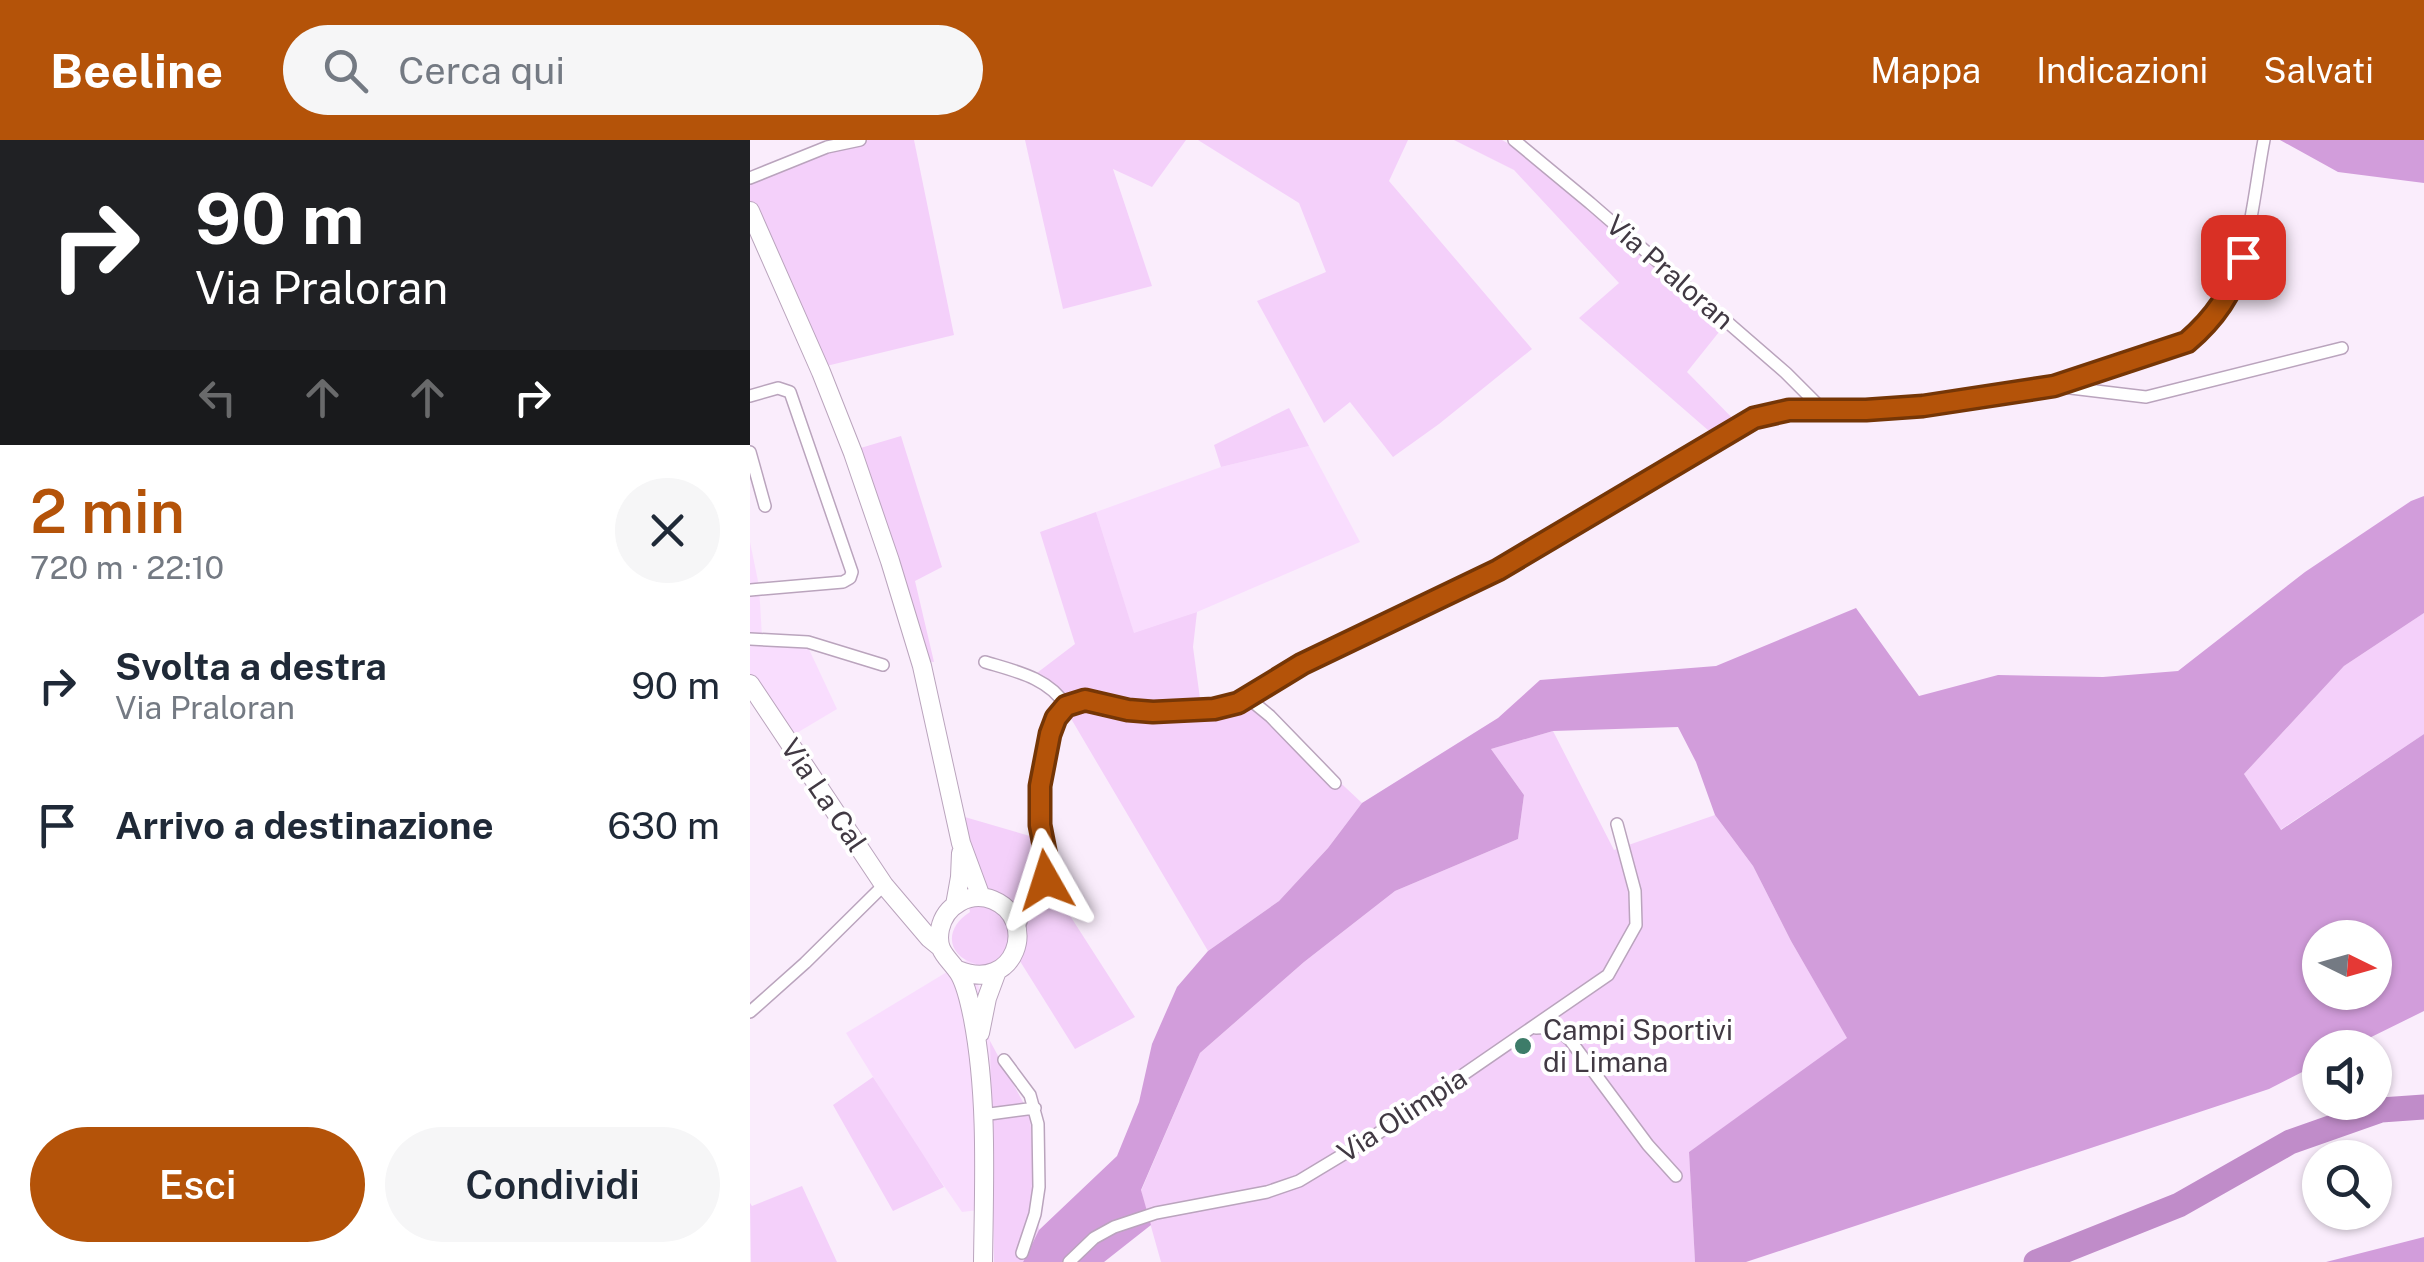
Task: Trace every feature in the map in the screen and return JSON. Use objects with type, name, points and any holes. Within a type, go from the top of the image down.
[{"type":"main road","points":[[750,210],[834,404],[884,543],[922,666],[961,843],[981,898]]},
{"type":"main road","name":"Via La Cal","points":[[750,684],[884,885],[940,947]]},
{"type":"main road","points":[[902,904],[916,913],[932,916],[950,910],[967,899],[981,898],[1001,905],[1012,916],[1017,932],[1017,943],[1006,964],[984,976],[970,976],[950,964],[940,947],[940,925],[950,910],[960,877],[961,843]]},
{"type":"main road","points":[[958,970],[978,1047],[983,1262]]},
{"type":"main road","points":[[978,1047],[987,998],[997,971]]},
{"type":"street","points":[[750,178],[827,147],[860,140]]},
{"type":"street","name":"Via Praloran","points":[[1514,140],[1786,373],[1821,408]]},
{"type":"street","points":[[1017,932],[1024,910],[1046,880],[1048,866],[1039,816],[1040,778],[1050,734],[1066,706],[1085,700],[1128,710],[1214,709],[1248,698],[1302,664],[1498,570],[1754,418],[1789,410],[1923,406],[2054,386],[2187,342],[2222,307],[2236,280],[2264,140]]},
{"type":"street","points":[[2054,386],[2146,396],[2342,348]]},
{"type":"street","points":[[750,396],[778,388],[790,392],[852,569],[850,578],[843,582],[750,590]]},
{"type":"street","points":[[750,452],[765,506]]},
{"type":"street","points":[[750,639],[808,642],[883,666]]},
{"type":"street","points":[[985,662],[1037,679],[1052,688],[1066,706]]},
{"type":"street","points":[[1248,698],[1335,782]]},
{"type":"street","name":"Via Olimpia","points":[[1069,1262],[1094,1238],[1124,1223],[1267,1192],[1299,1181],[1377,1134],[1608,975],[1636,925],[1635,891],[1617,824]]},
{"type":"street","points":[[750,1012],[884,885]]},
{"type":"street","points":[[1001,905],[1040,893]]},
{"type":"street","points":[[1534,1028],[1561,1032],[1570,1040],[1648,1145],[1676,1176]]},
{"type":"street","points":[[1004,1060],[1035,1108],[1040,1148],[1035,1214],[1022,1252]]},
{"type":"street","points":[[982,1116],[1035,1108]]},
{"type":"shaded area","points":[[868,140],[914,140],[954,335],[814,369],[750,222],[750,175],[763,168]]},
{"type":"shaded area","points":[[1025,140],[1186,140],[1152,187],[1113,169],[1152,286],[1063,309]]},
{"type":"shaded area","points":[[1198,140],[1408,140],[1389,181],[1532,349],[1393,457],[1350,402],[1324,423],[1257,301],[1326,272],[1299,203]]},
{"type":"shaded area","points":[[1454,140],[1502,140],[1516,148],[1723,327],[1687,372],[1749,435],[1724,444],[1579,318],[1619,283],[1514,170]]},
{"type":"shaded area","points":[[2280,140],[2424,140],[2424,183],[2338,172]]},
{"type":"shaded area","points":[[1289,408],[1309,446],[1221,467],[1214,445]]},
{"type":"shaded area","points":[[901,436],[942,567],[915,581],[934,662],[924,661],[847,452]]},
{"type":"shaded area","points":[[1309,446],[1360,542],[1197,612],[1134,634],[1096,512],[1221,467]]},
{"type":"shaded area","points":[[2424,496],[2424,613],[2344,666],[2244,774],[2281,830],[2424,734],[2424,1011],[2385,1030],[2302,1030],[2302,1072],[2269,1089],[1746,1262],[1695,1262],[1689,1152],[1847,1038],[1753,866],[1715,815],[1696,762],[1678,727],[1553,731],[1491,749],[1524,795],[1518,839],[1395,891],[1304,962],[1200,1053],[1141,1190],[1151,1225],[1104,1262],[1023,1262],[1039,1230],[1117,1156],[1139,1102],[1152,1044],[1177,987],[1208,951],[1279,901],[1328,848],[1362,803],[1498,718],[1540,680],[1716,666],[1856,608],[1919,696],[1998,675],[2103,677],[2178,671],[2305,572]]},
{"type":"shaded area","points":[[1096,512],[1134,633],[1197,612],[1193,647],[1201,706],[1230,702],[1246,694],[1362,803],[1328,848],[1279,901],[1208,951],[1063,705],[1029,679],[1075,644],[1040,532]]},
{"type":"shaded area","points":[[750,542],[759,586],[762,637],[807,645],[837,709],[790,737],[750,679]]},
{"type":"shaded area","points":[[2424,613],[2424,734],[2280,830],[2244,774],[2344,666]]},
{"type":"shaded area","name":"Campi Sportivi di Limana","points":[[1553,731],[1614,850],[1715,815],[1753,866],[1848,1039],[1689,1152],[1695,1262],[1161,1262],[1141,1191],[1200,1053],[1304,962],[1395,891],[1518,839],[1524,795],[1491,749]]},
{"type":"shaded area","points":[[951,813],[1040,839],[1051,886],[1135,1017],[1075,1049],[1018,958],[978,984],[976,964],[959,955],[952,941],[956,926],[970,912]]},
{"type":"shaded area","points":[[975,955],[990,1041],[995,1208],[962,1212],[846,1033]]},
{"type":"shaded area","points":[[990,1041],[1030,1115],[1039,1230],[1023,1262],[994,1262]]},
{"type":"shaded area","points":[[873,1077],[944,1187],[893,1211],[833,1105]]},
{"type":"shaded area","points":[[802,1186],[837,1262],[751,1262],[750,1203],[752,1206]]},
{"type":"shaded area","points":[[2424,1237],[2424,1262],[2326,1262]]},
{"type":"waterway","points":[[2036,1262],[2179,1205],[2290,1142],[2381,1110],[2424,1107]]},
{"type":"place","name":"Campi Sportivi di Limana","points":[[1523,1046]]},
{"type":"route","points":[[1046,880],[1040,786],[1050,734],[1066,706],[1085,700],[1153,712],[1214,709],[1238,703],[1302,664],[1498,570],[1754,418],[1789,410],[1923,406],[2054,386],[2187,342],[2222,307],[2243,257]]}]
